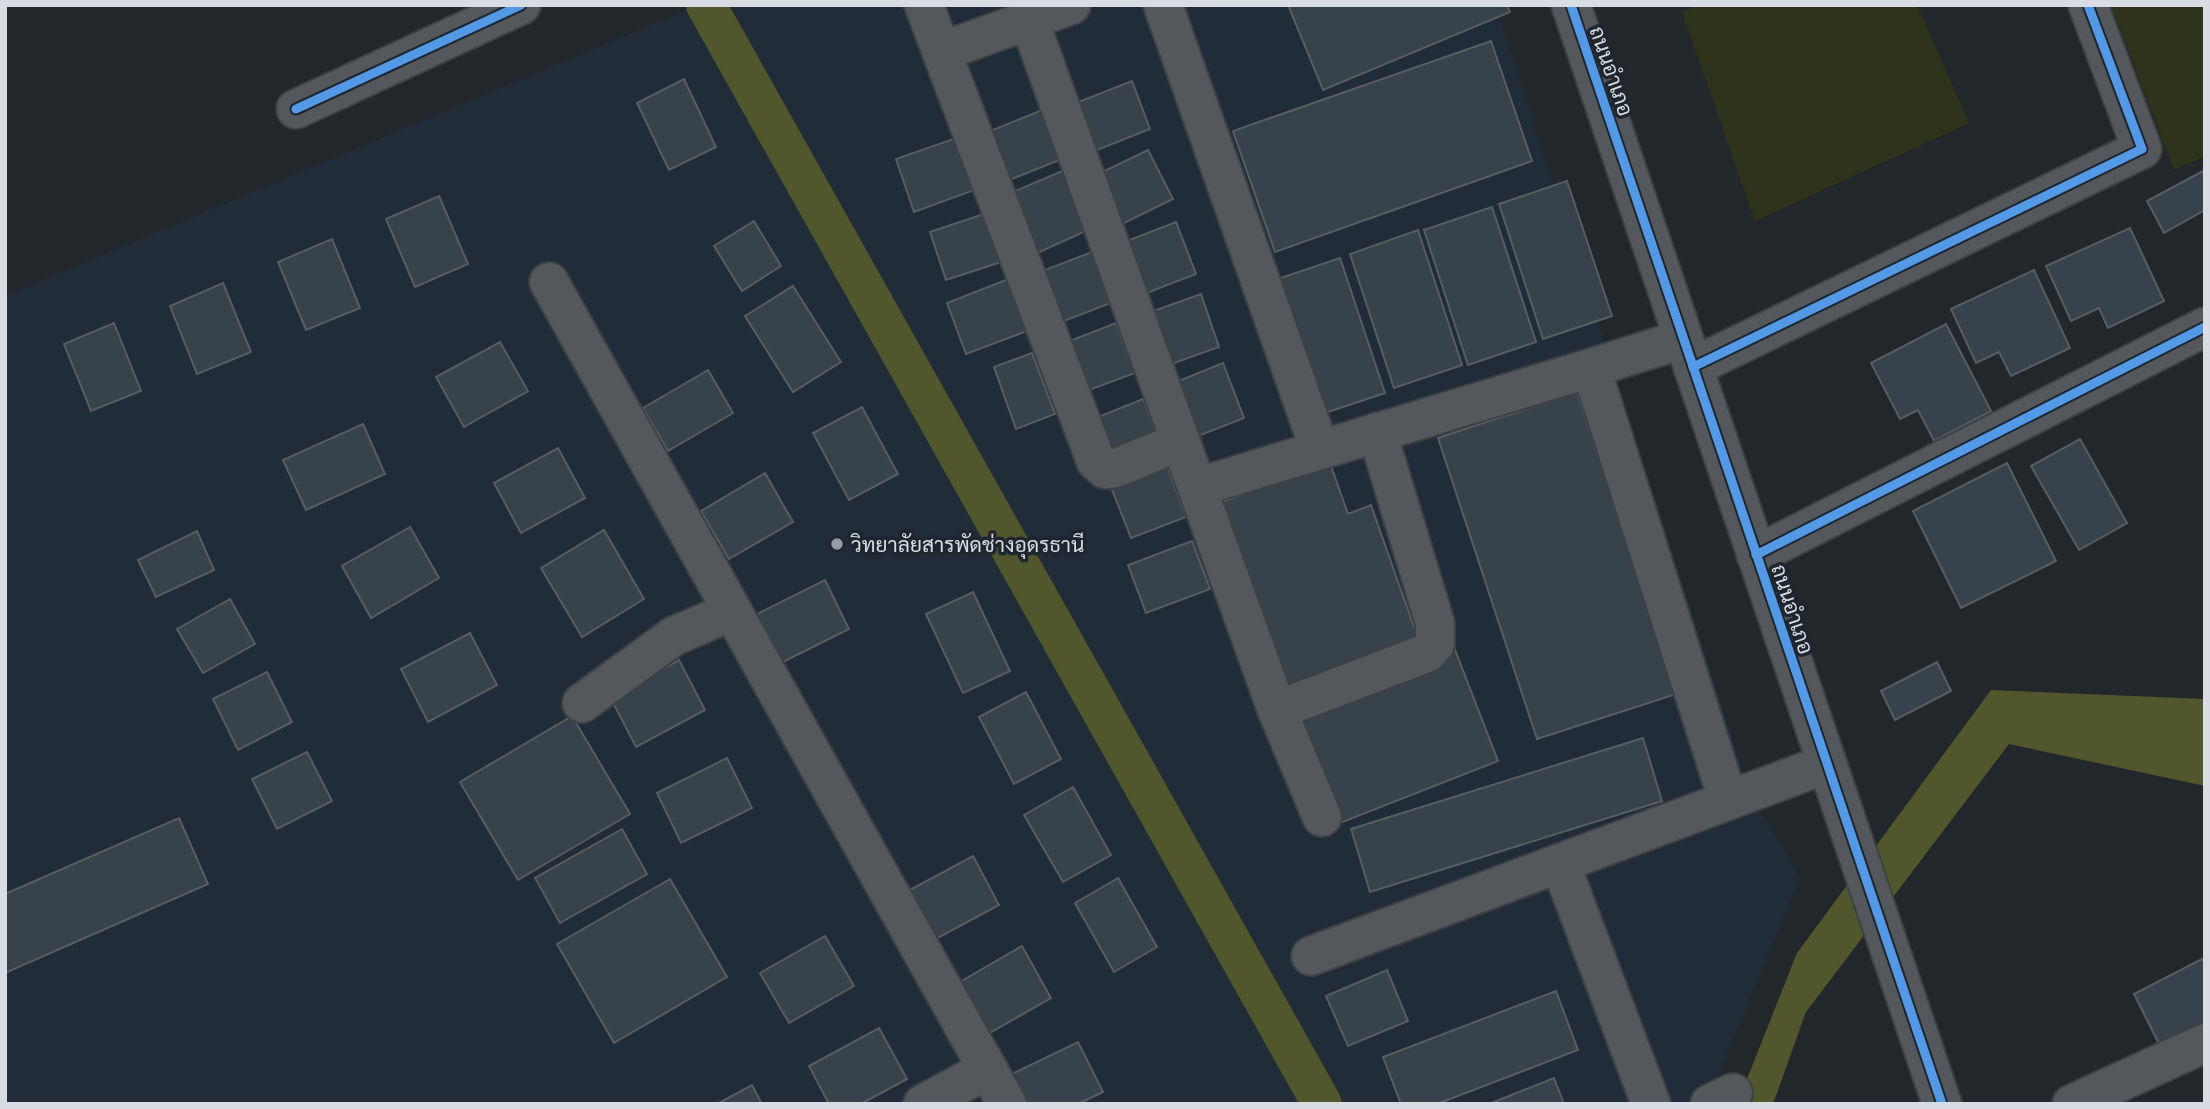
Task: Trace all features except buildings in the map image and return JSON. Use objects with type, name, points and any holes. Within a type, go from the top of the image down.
[{"type":"street","points":[[296,108],[522,5]]},
{"type":"street","points":[[924,5],[1096,461],[1105,469],[1116,468],[1181,441]]},
{"type":"street","points":[[943,51],[1071,5]]},
{"type":"street","points":[[1163,5],[1320,450]]},
{"type":"street","name":"ถนนอำเภอ","points":[[1571,5],[1942,1104]]},
{"type":"street","points":[[1198,487],[1591,368],[1688,353],[2142,149],[2088,5]]},
{"type":"street","points":[[1029,20],[1277,710],[1322,817]]},
{"type":"street","points":[[549,282],[1007,1104]]},
{"type":"street","points":[[1756,555],[2205,327]]},
{"type":"street","points":[[1591,368],[1728,800]]},
{"type":"street","points":[[1277,710],[1427,653],[1435,644],[1435,623],[1377,432]]},
{"type":"street","points":[[582,703],[674,636],[732,611]]},
{"type":"street","points":[[1311,956],[1826,764]]},
{"type":"street","points":[[1560,863],[1650,1104]]},
{"type":"street","points":[[2072,1104],[2205,1044]]},
{"type":"street","points":[[923,1104],[988,1069]]},
{"type":"shaded area","name":"วิทยาลัยสารพัดช่างอุดรธานี","points":[[688,5],[1495,5],[1750,792],[1800,878],[1706,1104],[5,1104],[5,296],[689,9]]},
{"type":"shaded area","points":[[1697,5],[1917,5],[1969,123],[1755,221],[1682,12]]},
{"type":"shaded area","points":[[2111,5],[2205,5],[2205,156],[2174,170]]},
{"type":"shaded area","points":[[1991,690],[2205,699],[2205,786],[2009,744],[1806,1012],[1773,1104],[1737,1104],[1797,953]]},
{"type":"waterway","points":[[706,5],[1322,1104]]},
{"type":"cycle path","points":[[296,109],[521,5]]},
{"type":"cycle path","points":[[1571,5],[1942,1104]]},
{"type":"cycle path","points":[[1693,367],[2142,149],[2088,5]]},
{"type":"cycle path","points":[[1756,555],[2205,327]]},
{"type":"place","name":"วิทยาลัยสารพัดช่างอุดรธานี","points":[[837,544]]}]
